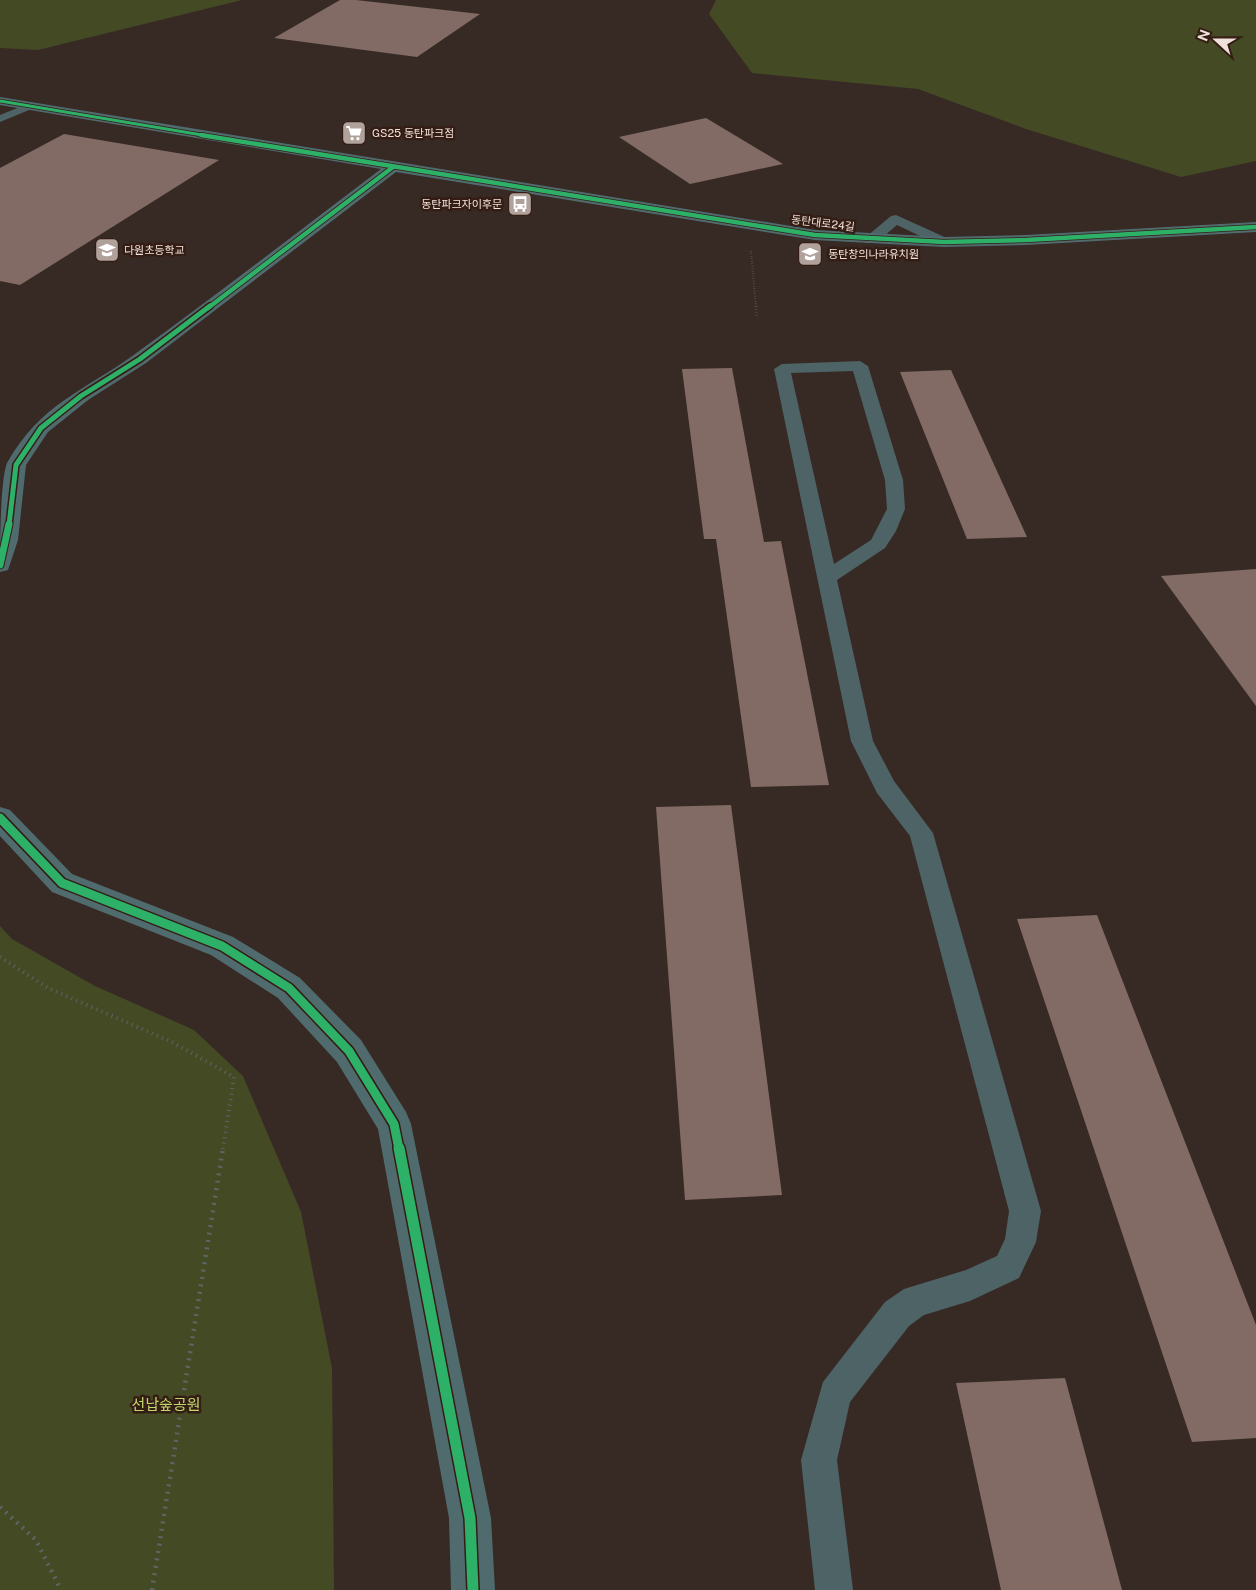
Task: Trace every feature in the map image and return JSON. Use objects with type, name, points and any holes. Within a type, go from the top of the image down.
[{"type":"street","name":"동탄대로24길","points":[[0,101],[392,167],[815,235],[871,240],[944,242],[1026,240],[1256,227]]},
{"type":"street","points":[[0,565],[7,540],[16,465],[42,428],[81,396],[140,359],[392,167]]},
{"type":"street","points":[[0,818],[62,883],[222,946],[289,988],[349,1051],[394,1124],[470,1518],[473,1590]]},
{"type":"lane","points":[[0,119],[30,106]]},
{"type":"lane","points":[[871,240],[896,219],[944,242]]},
{"type":"lane","points":[[827,578],[878,544],[887,531],[896,509],[894,480],[860,366],[782,369],[862,741],[885,787],[921,833],[1025,1210],[1020,1242],[1008,1268],[970,1285],[916,1301],[897,1314],[835,1394],[819,1460],[834,1590]]},
{"type":"path","points":[[757,318],[750,249],[764,227]]},
{"type":"path","points":[[0,957],[48,988],[172,1042],[234,1077],[152,1590]]},
{"type":"path","points":[[0,1506],[36,1540],[61,1590]]},
{"type":"green space","points":[[0,0],[242,0],[38,50],[0,48]]},
{"type":"green space","points":[[716,0],[1256,0],[1256,161],[1181,177],[1026,129],[918,89],[752,73],[709,14]]},
{"type":"green space","name":"선납숲공원","points":[[0,926],[12,939],[95,986],[194,1030],[243,1076],[301,1212],[332,1368],[334,1590],[0,1590]]},
{"type":"building","points":[[340,0],[356,0],[480,14],[417,57],[274,38]]},
{"type":"building","points":[[706,118],[783,164],[690,184],[619,137]]},
{"type":"building","points":[[64,134],[219,160],[20,285],[0,281],[0,168]]},
{"type":"building","points":[[732,368],[764,542],[781,541],[829,785],[751,787],[716,539],[704,539],[682,369]]},
{"type":"building","points":[[951,370],[1027,537],[967,539],[900,372]]},
{"type":"building","points":[[1256,569],[1256,706],[1161,576]]},
{"type":"building","points":[[731,805],[782,1195],[685,1200],[656,807]]},
{"type":"building","points":[[1097,915],[1256,1325],[1256,1438],[1192,1442],[1017,919]]},
{"type":"building","points":[[1065,1378],[1122,1590],[1001,1590],[956,1383]]},
{"type":"cycle path","points":[[0,101],[815,235],[944,242],[1026,240],[1256,227]]},
{"type":"cycle path","points":[[0,565],[7,540],[16,465],[41,428],[81,396],[140,359],[393,167]]},
{"type":"cycle path","points":[[0,818],[62,883],[222,946],[289,988],[349,1051],[394,1124],[470,1518],[473,1590]]},
{"type":"place","name":"GS25 동탄파크점","points":[[354,133]]},
{"type":"place","name":"동탄파크자이후문","points":[[520,204]]},
{"type":"place","name":"다원초등학교","points":[[107,250]]},
{"type":"place","name":"동탄창의나라유치원","points":[[810,254]]}]
